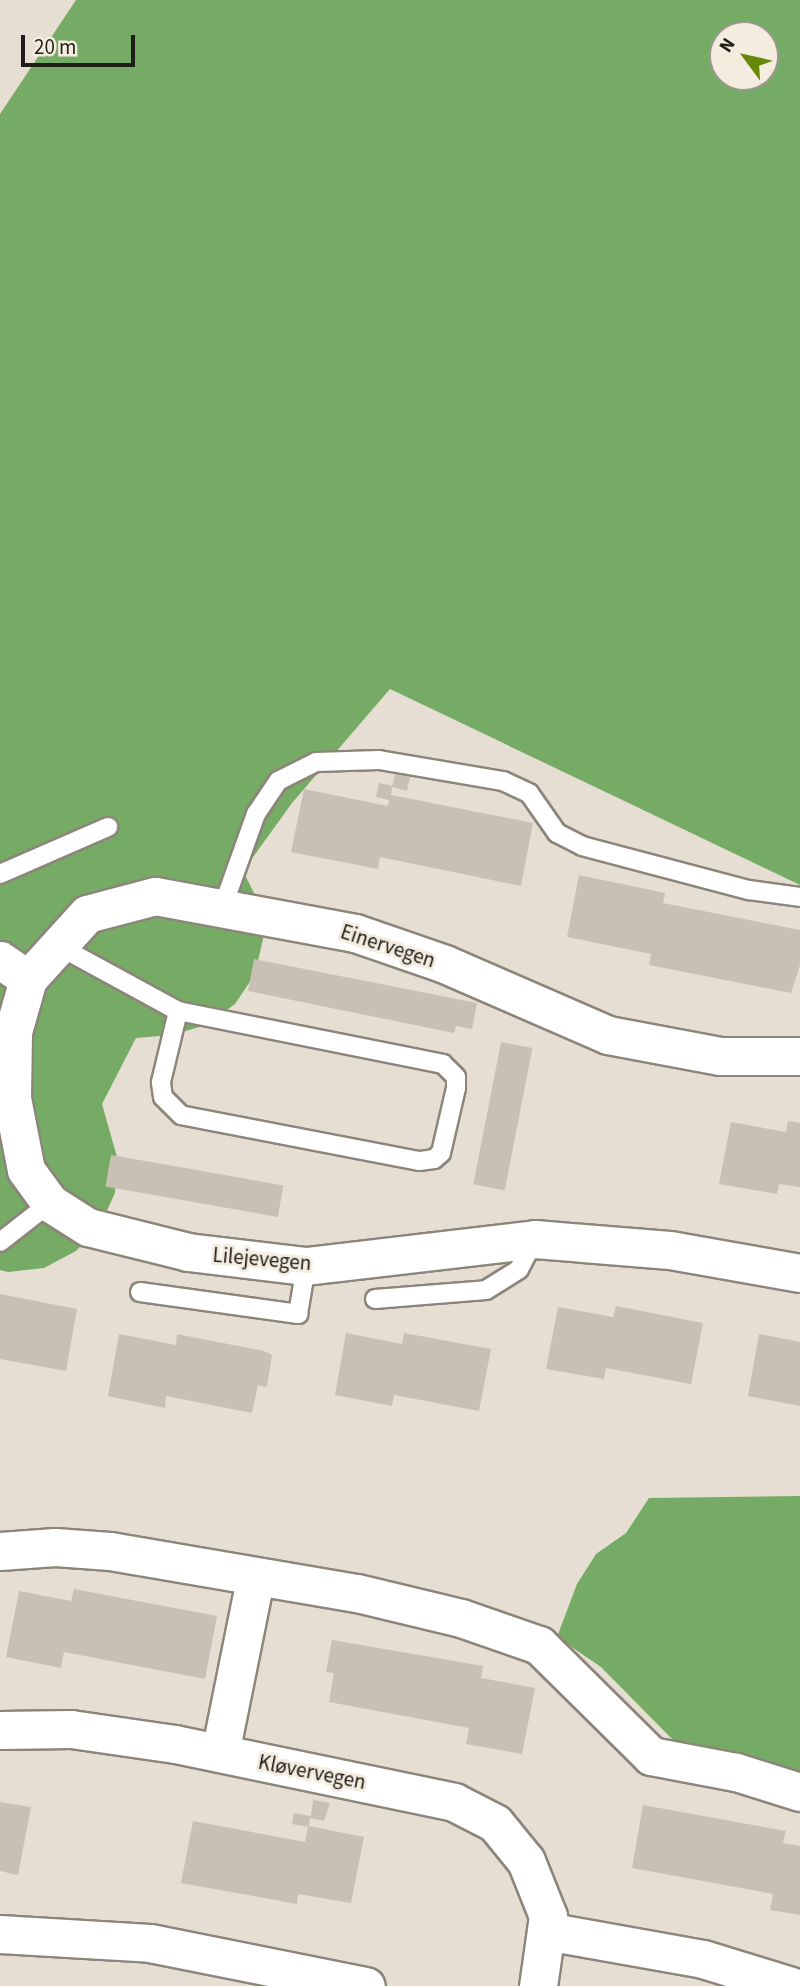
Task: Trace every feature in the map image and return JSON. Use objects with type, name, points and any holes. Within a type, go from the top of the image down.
[{"type":"street","name":"Einervegen","points":[[14,969],[55,944],[87,914],[115,904],[155,896],[223,906],[355,933],[445,964],[608,1035],[720,1056],[800,1055]]},
{"type":"street","name":"Lilejevegen","points":[[14,969],[13,1032],[6,1098],[26,1170],[50,1203],[101,1230],[188,1252],[306,1266],[535,1239],[670,1250],[800,1273]]},
{"type":"street","points":[[0,1551],[55,1547],[110,1551],[255,1578],[357,1593],[461,1618],[540,1645],[651,1756],[736,1772],[800,1792]]},
{"type":"street","points":[[220,1753],[255,1578]]},
{"type":"street","name":"Kløvervegen","points":[[0,1730],[71,1729],[220,1753],[454,1802],[495,1823],[526,1861],[548,1916],[538,1986]]},
{"type":"street","points":[[546,1931],[703,1959],[791,1986]]},
{"type":"street","points":[[0,1934],[150,1943],[204,1971],[366,1986]]},
{"type":"lane","points":[[223,906],[256,814],[278,780],[316,761],[366,760],[503,781],[529,793],[557,833],[582,846],[749,890],[800,897]]},
{"type":"lane","points":[[0,874],[108,827]]},
{"type":"lane","points":[[55,944],[178,1011],[443,1064],[456,1077],[456,1088],[441,1153],[434,1160],[419,1161],[181,1115],[163,1097],[161,1082],[178,1011]]},
{"type":"lane","points":[[0,1242],[50,1203]]},
{"type":"lane","points":[[375,1299],[486,1290],[519,1269],[535,1239]]},
{"type":"lane","points":[[140,1292],[298,1314],[306,1266]]},
{"type":"green space","points":[[76,0],[800,0],[800,885],[390,689],[292,803],[243,871],[259,903],[263,939],[255,974],[235,1004],[206,1025],[172,1035],[136,1038],[102,1104],[117,1157],[115,1193],[100,1226],[76,1251],[44,1268],[8,1272],[0,1270],[0,114]]},
{"type":"green space","points":[[800,1496],[800,1783],[675,1742],[601,1667],[557,1637],[577,1584],[596,1554],[626,1533],[649,1498]]},
{"type":"building","points":[[395,774],[410,777],[407,791],[392,787],[391,795],[533,823],[521,886],[380,857],[378,869],[291,852],[304,789],[388,806],[389,800],[376,797],[379,783],[392,786]]},
{"type":"building","points":[[579,875],[665,893],[663,903],[800,930],[800,965],[791,993],[649,965],[651,954],[567,937]]},
{"type":"building","points":[[254,959],[477,1003],[472,1029],[456,1026],[454,1033],[248,991]]},
{"type":"building","points":[[501,1042],[532,1048],[505,1190],[473,1184]]},
{"type":"building","points":[[788,1121],[800,1123],[800,1187],[779,1184],[777,1194],[719,1184],[731,1122],[786,1132]]},
{"type":"building","points":[[111,1155],[283,1185],[278,1217],[105,1187]]},
{"type":"building","points":[[0,1294],[77,1309],[66,1371],[0,1359]]},
{"type":"building","points":[[616,1306],[703,1323],[691,1384],[606,1368],[604,1379],[546,1369],[558,1307],[613,1317]]},
{"type":"building","points":[[346,1333],[402,1344],[404,1333],[491,1349],[479,1411],[394,1395],[392,1406],[335,1395]]},
{"type":"building","points":[[119,1334],[176,1345],[177,1334],[264,1351],[272,1355],[267,1387],[258,1385],[252,1413],[166,1396],[165,1408],[108,1396]]},
{"type":"building","points":[[759,1334],[800,1342],[800,1406],[748,1396]]},
{"type":"building","points":[[74,1589],[217,1616],[205,1679],[64,1652],[61,1668],[6,1657],[19,1591],[71,1601]]},
{"type":"building","points":[[332,1640],[483,1666],[481,1678],[535,1688],[522,1754],[466,1744],[469,1728],[329,1702],[334,1673],[326,1672]]},
{"type":"building","points":[[313,1800],[330,1803],[324,1821],[310,1818],[309,1826],[364,1837],[351,1903],[298,1894],[297,1904],[181,1883],[193,1821],[305,1842],[308,1827],[292,1824],[294,1813],[311,1816]]},
{"type":"building","points":[[0,1802],[31,1807],[18,1875],[0,1871]]},
{"type":"building","points":[[643,1805],[786,1831],[783,1843],[800,1846],[800,1915],[770,1910],[773,1894],[632,1868]]}]
